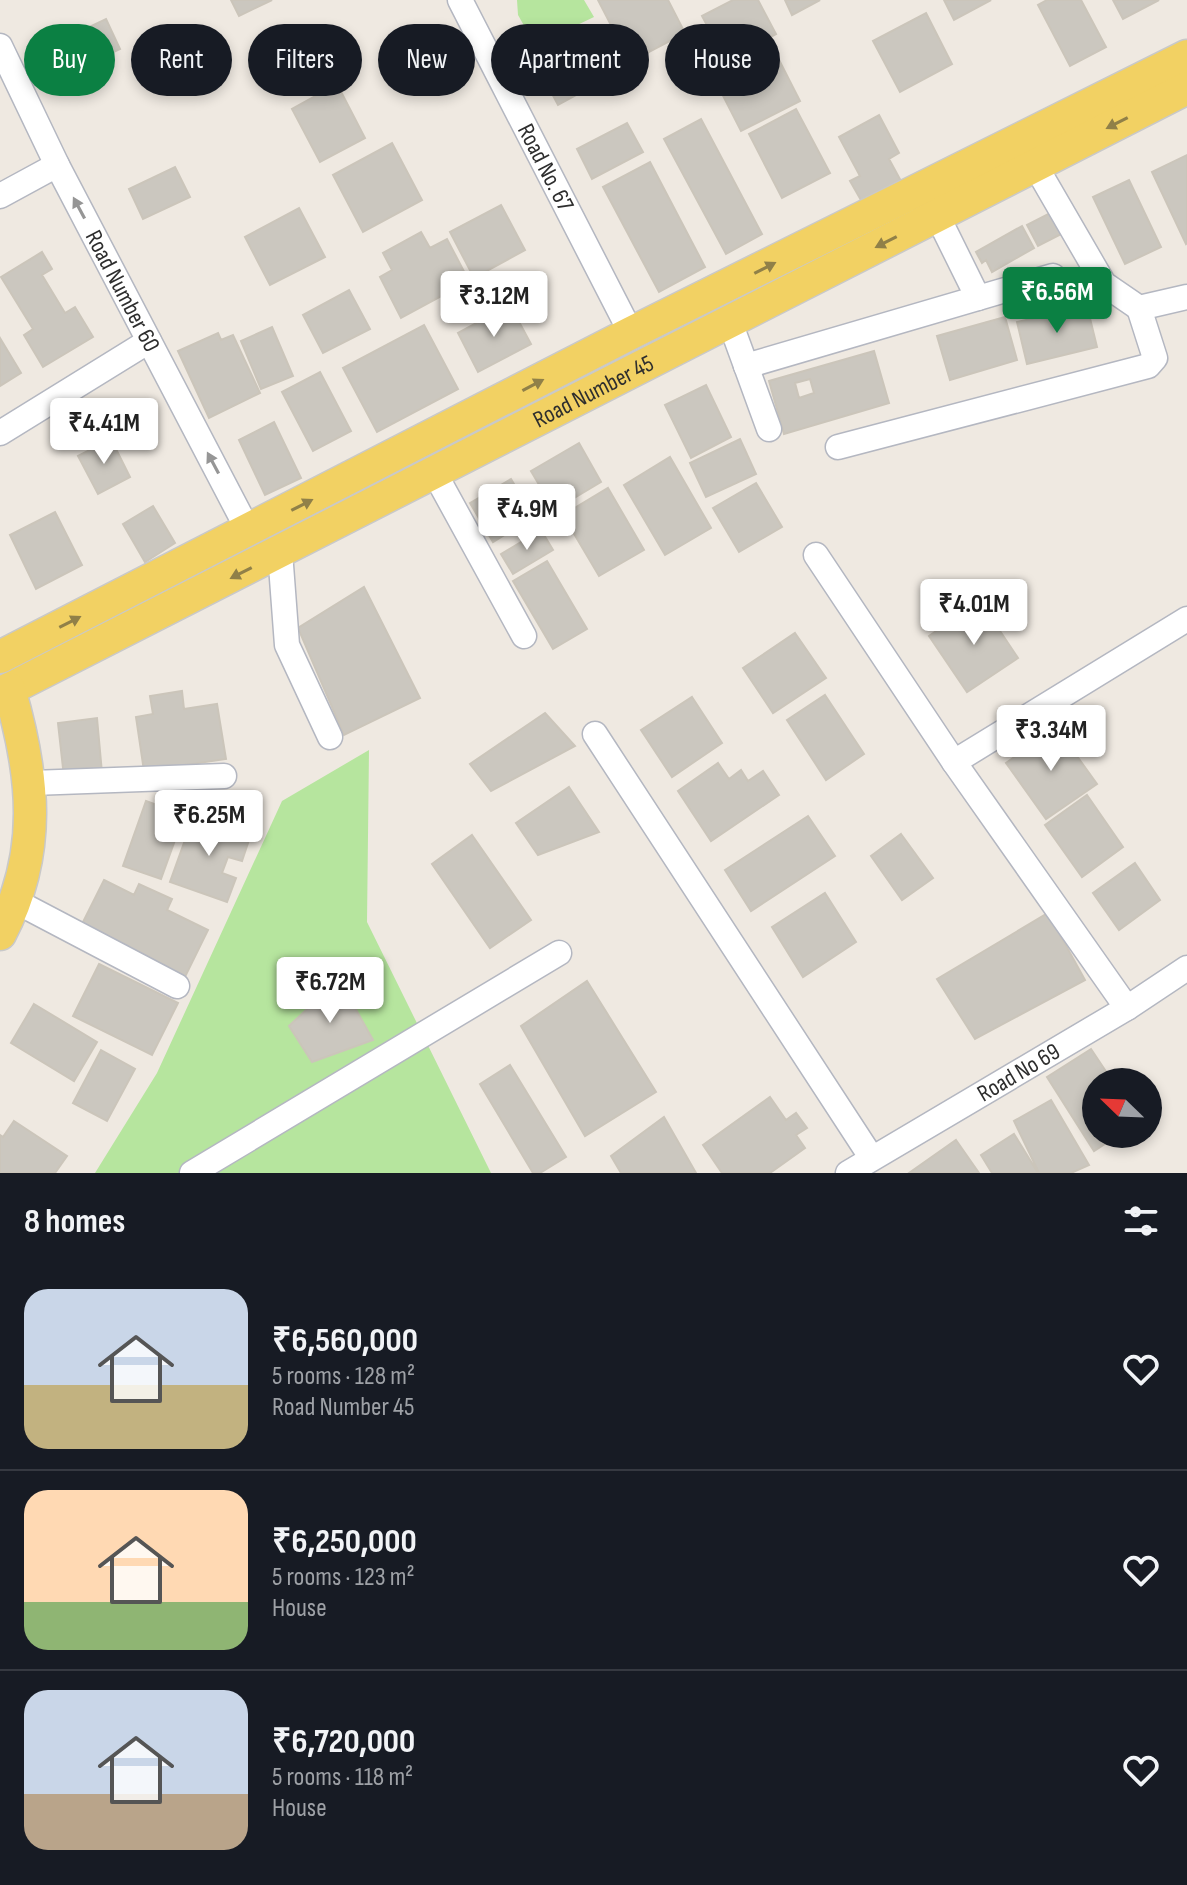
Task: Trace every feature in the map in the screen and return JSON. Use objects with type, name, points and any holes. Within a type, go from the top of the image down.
[{"type":"main road","name":"Road Number 45","points":[[0,657],[249,532],[631,333],[1187,56]]},
{"type":"main road","name":"Road Number 45","points":[[5,692],[1187,88]]},
{"type":"main road","points":[[0,934],[17,902],[31,818],[32,783],[5,692]]},
{"type":"street","name":"Road No. 67","points":[[460,0],[631,333]]},
{"type":"street","name":"Road Number 60","points":[[0,46],[57,165],[249,532]]},
{"type":"street","points":[[0,196],[57,165]]},
{"type":"street","points":[[838,447],[1148,366],[1155,358],[1139,308],[1104,284],[1035,165]]},
{"type":"street","points":[[937,215],[978,298]]},
{"type":"street","points":[[746,366],[1053,276]]},
{"type":"street","points":[[1139,308],[1187,297]]},
{"type":"street","points":[[730,322],[769,429]]},
{"type":"street","points":[[0,433],[149,341]]},
{"type":"street","points":[[434,472],[524,636]]},
{"type":"street","points":[[280,552],[287,645],[330,737]]},
{"type":"street","points":[[816,555],[954,762],[1127,1008]]},
{"type":"street","points":[[954,762],[1187,619]]},
{"type":"street","points":[[595,734],[871,1157]]},
{"type":"street","points":[[32,783],[224,776]]},
{"type":"street","points":[[17,902],[177,986]]},
{"type":"street","points":[[192,1173],[559,953]]},
{"type":"street","name":"Road No 69","points":[[848,1173],[1127,1008],[1187,968]]},
{"type":"green space","points":[[517,0],[584,0],[594,17],[579,24],[523,24],[518,15]]},
{"type":"green space","points":[[369,750],[367,922],[491,1173],[95,1173],[157,1073],[282,801]]},
{"type":"building","points":[[231,0],[272,0],[239,16]]},
{"type":"building","points":[[598,0],[668,0],[680,24],[665,24],[665,44],[649,52],[649,24],[610,24]]},
{"type":"building","points":[[733,0],[758,0],[771,24],[706,24],[702,16]]},
{"type":"building","points":[[785,0],[820,0],[792,15]]},
{"type":"building","points":[[944,0],[991,0],[954,20]]},
{"type":"building","points":[[1047,0],[1081,0],[1106,47],[1070,66],[1038,5]]},
{"type":"building","points":[[1113,0],[1159,0],[1123,19]]},
{"type":"building","points":[[926,13],[952,64],[900,92],[873,41]]},
{"type":"building","points":[[780,62],[800,101],[741,131],[723,96],[780,96]]},
{"type":"building","points":[[315,96],[343,96],[365,138],[320,162],[292,109]]},
{"type":"building","points":[[553,96],[574,96],[558,105]]},
{"type":"building","points":[[796,109],[830,173],[782,198],[749,134]]},
{"type":"building","points":[[879,115],[899,153],[889,159],[901,181],[862,202],[850,181],[860,176],[839,137]]},
{"type":"building","points":[[701,119],[762,234],[726,254],[664,139]]},
{"type":"building","points":[[627,123],[643,152],[592,179],[577,149]]},
{"type":"building","points":[[392,143],[422,200],[363,232],[333,175]]},
{"type":"building","points":[[1187,155],[1187,243],[1186,244],[1152,172]]},
{"type":"building","points":[[650,162],[705,267],[659,292],[603,187]]},
{"type":"building","points":[[175,167],[190,197],[143,219],[129,189]]},
{"type":"building","points":[[1129,180],[1161,247],[1125,264],[1093,197]]},
{"type":"building","points":[[501,205],[525,250],[474,278],[450,232]]},
{"type":"building","points":[[299,208],[325,257],[270,285],[245,237]]},
{"type":"building","points":[[1058,209],[1069,230],[1038,246],[1027,225]]},
{"type":"building","points":[[1022,226],[1034,248],[992,272],[986,260],[982,263],[976,252]]},
{"type":"building","points":[[421,232],[430,248],[447,239],[469,281],[401,318],[380,277],[392,270],[383,253]]},
{"type":"building","points":[[42,252],[52,269],[42,275],[65,313],[75,307],[93,337],[43,367],[24,335],[33,329],[1,277]]},
{"type":"building","points":[[349,290],[370,329],[323,353],[303,315]]},
{"type":"building","points":[[510,305],[531,344],[478,372],[458,333]]},
{"type":"building","points":[[1087,306],[1097,347],[1027,364],[1017,322]]},
{"type":"building","points":[[1005,317],[1017,360],[950,380],[937,336]]},
{"type":"building","points":[[424,325],[458,389],[377,432],[343,368]]},
{"type":"building","points":[[272,327],[293,376],[261,389],[241,341]]},
{"type":"building","points":[[218,333],[221,340],[233,335],[260,393],[209,418],[178,351]]},
{"type":"building","points":[[0,338],[21,373],[0,386]]},
{"type":"building","points":[[874,351],[889,403],[784,434],[769,381]],"holes":[[[810,379],[814,393],[799,398],[795,383]]]},
{"type":"building","points":[[320,372],[351,431],[313,451],[282,392]]},
{"type":"building","points":[[706,385],[731,437],[691,458],[665,405]]},
{"type":"building","points":[[274,422],[301,478],[265,495],[239,440]]},
{"type":"building","points":[[111,439],[130,477],[98,494],[78,456]]},
{"type":"building","points":[[740,439],[756,474],[706,497],[690,463]]},
{"type":"building","points":[[579,443],[601,482],[554,510],[531,471]]},
{"type":"building","points":[[670,457],[711,528],[665,555],[624,485]]},
{"type":"building","points":[[511,479],[534,517],[493,542],[470,503]]},
{"type":"building","points":[[756,483],[782,527],[739,552],[713,508]]},
{"type":"building","points":[[608,488],[644,550],[599,576],[563,515]]},
{"type":"building","points":[[153,506],[175,543],[145,562],[123,524]]},
{"type":"building","points":[[55,512],[82,565],[36,589],[10,535]]},
{"type":"building","points":[[541,530],[553,550],[513,574],[501,554]]},
{"type":"building","points":[[547,561],[587,629],[553,649],[513,581]]},
{"type":"building","points":[[364,587],[420,698],[344,735],[298,628]]},
{"type":"building","points":[[980,601],[1018,658],[967,692],[929,636]]},
{"type":"building","points":[[795,633],[826,678],[773,713],[743,668]]},
{"type":"building","points":[[182,691],[184,709],[217,704],[226,759],[144,771],[136,717],[153,714],[150,696]]},
{"type":"building","points":[[825,695],[864,754],[826,780],[787,720]]},
{"type":"building","points":[[692,697],[722,743],[672,777],[641,730]]},
{"type":"building","points":[[545,713],[575,746],[491,791],[470,764]]},
{"type":"building","points":[[97,718],[102,773],[64,777],[58,723]]},
{"type":"building","points":[[1056,727],[1097,784],[1046,819],[1006,763]]},
{"type":"building","points":[[718,763],[729,779],[741,770],[748,781],[763,771],[779,795],[711,841],[678,791]]},
{"type":"building","points":[[569,787],[599,832],[538,855],[516,823]]},
{"type":"building","points":[[1087,795],[1123,847],[1082,877],[1045,825]]},
{"type":"building","points":[[146,801],[184,815],[161,879],[123,866]]},
{"type":"building","points":[[194,815],[251,834],[242,861],[228,857],[222,873],[236,878],[227,902],[170,882]]},
{"type":"building","points":[[808,816],[835,856],[751,911],[725,870]]},
{"type":"building","points":[[901,834],[933,878],[902,900],[871,856]]},
{"type":"building","points":[[472,835],[531,920],[490,948],[432,864]]},
{"type":"building","points":[[1135,863],[1160,900],[1119,930],[1093,893]]},
{"type":"building","points":[[104,880],[134,895],[139,884],[172,899],[167,910],[208,930],[182,983],[78,932]]},
{"type":"building","points":[[825,893],[856,942],[803,977],[772,927]]},
{"type":"building","points":[[1048,913],[1085,980],[975,1039],[937,979]]},
{"type":"building","points":[[99,964],[178,1003],[152,1055],[73,1016]]},
{"type":"building","points":[[339,979],[373,1040],[312,1062],[289,1026]]},
{"type":"building","points":[[587,981],[656,1092],[585,1136],[521,1026]]},
{"type":"building","points":[[34,1004],[97,1042],[74,1081],[11,1043]]},
{"type":"building","points":[[1091,1049],[1104,1068],[1082,1068],[1082,1132],[1047,1077]]},
{"type":"building","points":[[101,1050],[135,1069],[107,1121],[73,1103]]},
{"type":"building","points":[[510,1065],[566,1157],[540,1173],[533,1173],[480,1084]]},
{"type":"building","points":[[770,1097],[786,1120],[796,1113],[807,1128],[796,1135],[805,1148],[770,1173],[722,1173],[703,1145]]},
{"type":"building","points":[[1051,1100],[1089,1165],[1071,1173],[1039,1173],[1014,1121]]},
{"type":"building","points":[[664,1117],[696,1173],[621,1173],[611,1156]]},
{"type":"building","points":[[14,1121],[67,1156],[55,1173],[0,1173],[0,1135],[3,1137]]},
{"type":"building","points":[[1014,1134],[1038,1173],[992,1173],[981,1155]]},
{"type":"building","points":[[956,1140],[979,1173],[909,1173]]}]
